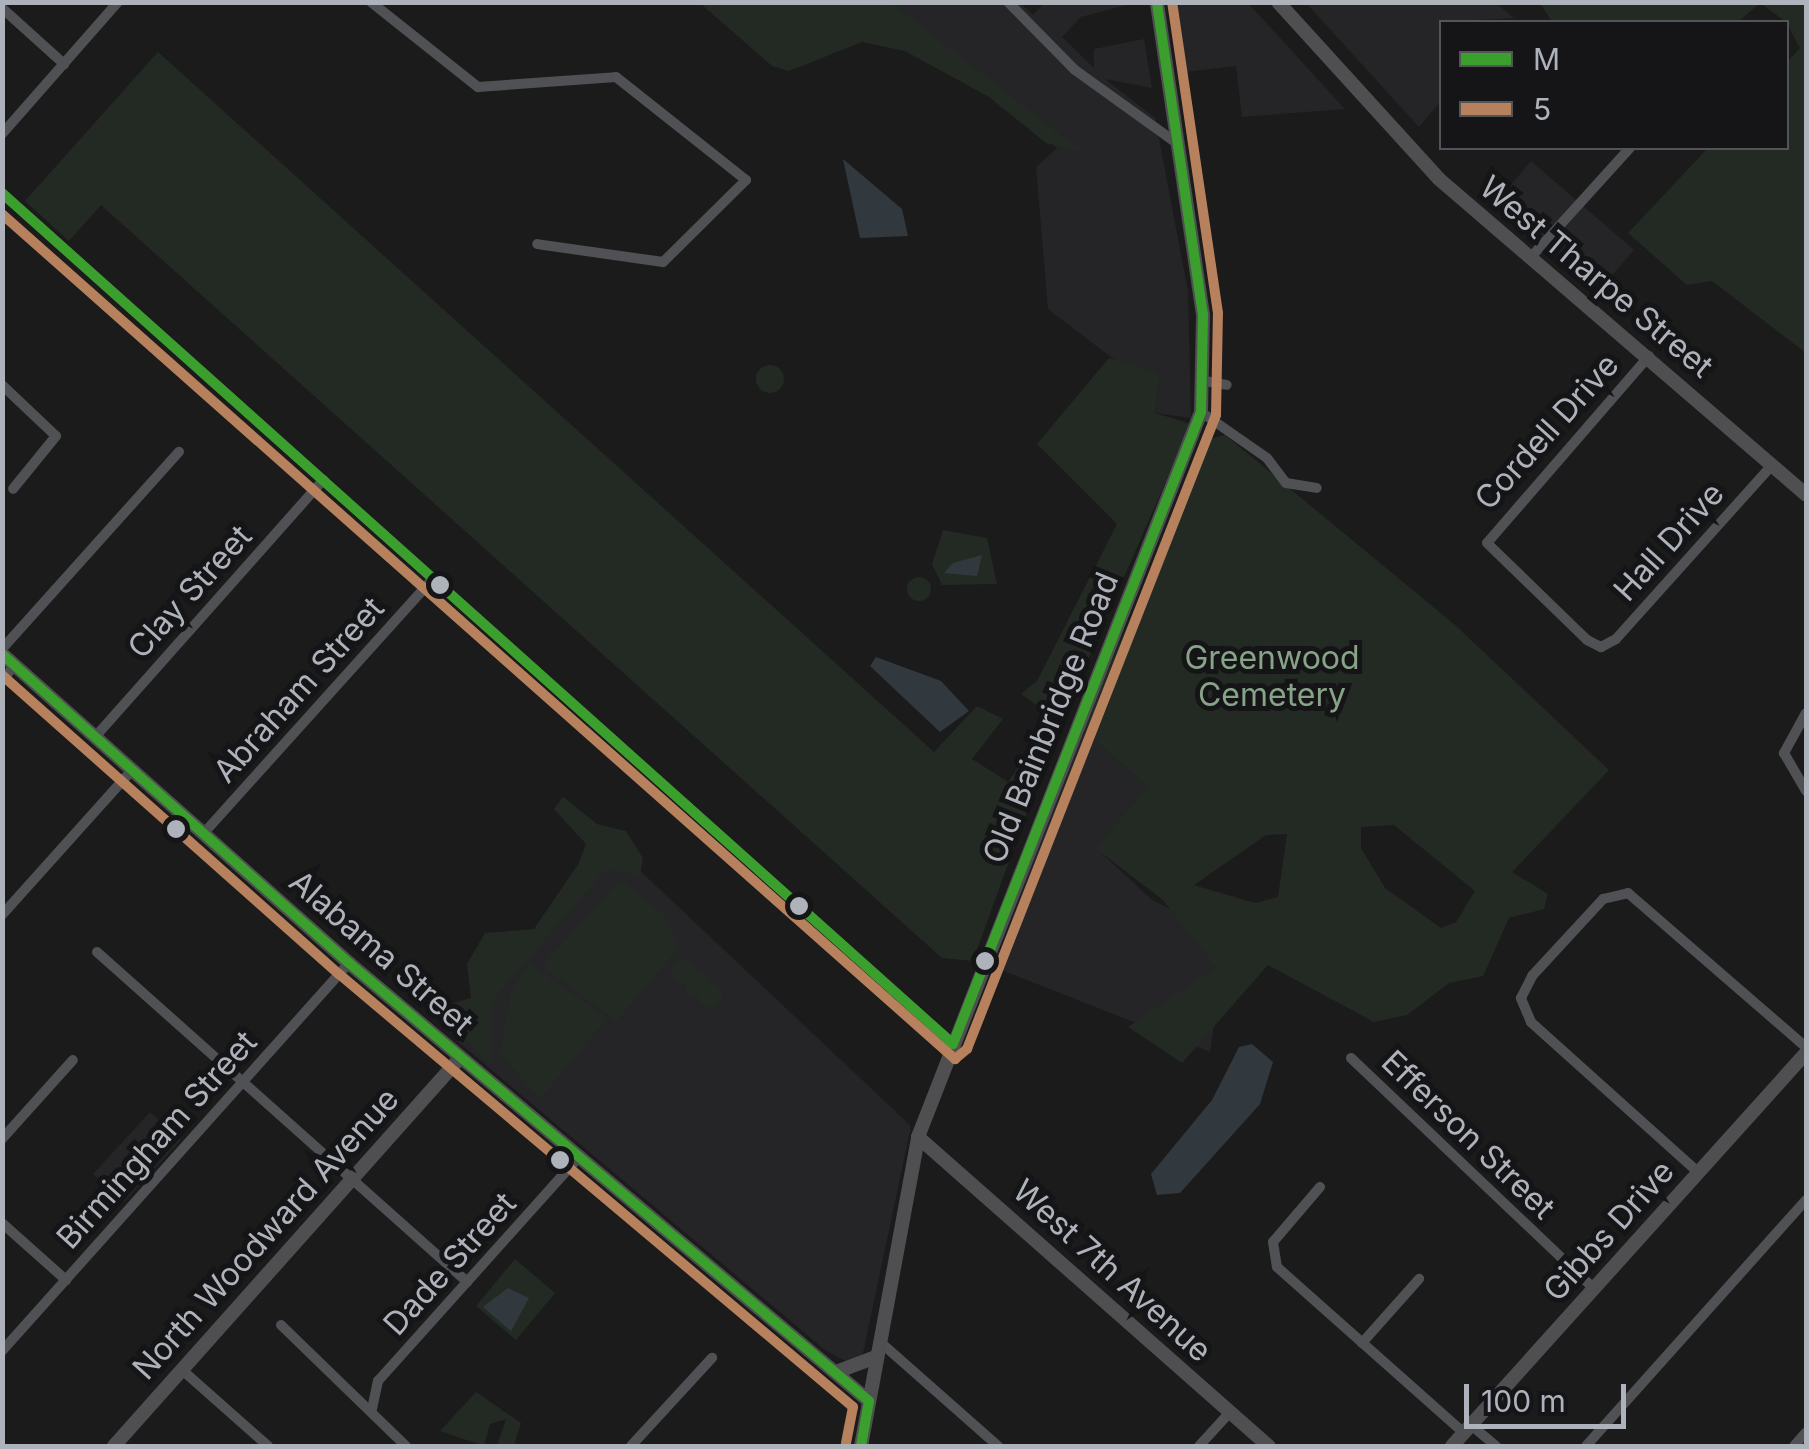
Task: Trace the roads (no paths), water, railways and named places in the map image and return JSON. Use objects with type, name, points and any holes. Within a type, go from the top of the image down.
[{"type":"street","points":[[2,134],[118,2]]},
{"type":"street","points":[[372,2],[478,87],[616,78],[746,180],[663,262],[537,244]]},
{"type":"street","points":[[1008,2],[1082,76],[1178,144]]},
{"type":"street","name":"Old Bainbridge Road","points":[[861,1446],[918,1137],[1201,412],[1204,381],[1178,144],[1157,2]]},
{"type":"street","name":"West Tharpe Street","points":[[1278,2],[1406,148],[1806,495]]},
{"type":"street","points":[[2,8],[64,64]]},
{"type":"street","points":[[1531,257],[1628,150]]},
{"type":"street","points":[[2,193],[954,1044]]},
{"type":"street","name":"Cordell Drive","points":[[1601,647],[1487,543],[1648,356]]},
{"type":"street","points":[[1204,381],[1227,384]]},
{"type":"street","points":[[2,385],[56,442],[13,488]]},
{"type":"street","points":[[1201,412],[1268,458],[1286,483],[1317,488]]},
{"type":"street","points":[[2,652],[179,452]]},
{"type":"street","name":"Hall Drive","points":[[1601,647],[1772,465]]},
{"type":"street","name":"Clay Street","points":[[94,737],[324,480]]},
{"type":"street","name":"Abraham Street","points":[[203,834],[433,579]]},
{"type":"street","name":"Alabama Street","points":[[2,652],[349,963],[868,1400]]},
{"type":"street","points":[[2,680],[15,665]]},
{"type":"street","points":[[1806,714],[1784,760],[1806,791]]},
{"type":"street","points":[[2,915],[132,770]]},
{"type":"street","points":[[1699,1172],[1531,1022],[1523,1004],[1526,984],[1568,935],[1621,893],[1648,907],[1806,1050]]},
{"type":"street","points":[[97,952],[467,1282]]},
{"type":"street","name":"Birmingham Street","points":[[2,1351],[349,963]]},
{"type":"street","name":"Gibbs Drive","points":[[1452,1446],[1806,1050]]},
{"type":"street","name":"North Woodward Avenue","points":[[114,1446],[460,1058]]},
{"type":"street","name":"Efferson Street","points":[[1352,1058],[1594,1289]]},
{"type":"street","points":[[2,1140],[73,1060]]},
{"type":"street","name":"West 7th Avenue","points":[[918,1137],[1269,1446]]},
{"type":"street","name":"Dade Street","points":[[372,1409],[378,1382],[578,1158]]},
{"type":"street","points":[[1320,1187],[1272,1242],[1274,1260],[1362,1343],[1468,1430],[1496,1446]]},
{"type":"street","points":[[1586,1446],[1806,1200]]},
{"type":"street","points":[[2,1223],[66,1280]]},
{"type":"street","points":[[1362,1343],[1420,1279]]},
{"type":"street","points":[[281,1326],[408,1445]]},
{"type":"street","points":[[879,1341],[998,1446]]},
{"type":"street","points":[[836,1372],[876,1357]]},
{"type":"street","points":[[633,1446],[712,1358]]},
{"type":"street","points":[[181,1368],[268,1446]]},
{"type":"street","points":[[1200,1446],[1230,1412]]},
{"type":"street","points":[[1794,1446],[1806,1432]]},
{"type":"park label","name":"Greenwood Cemetery","points":[[1272,678]]}]
